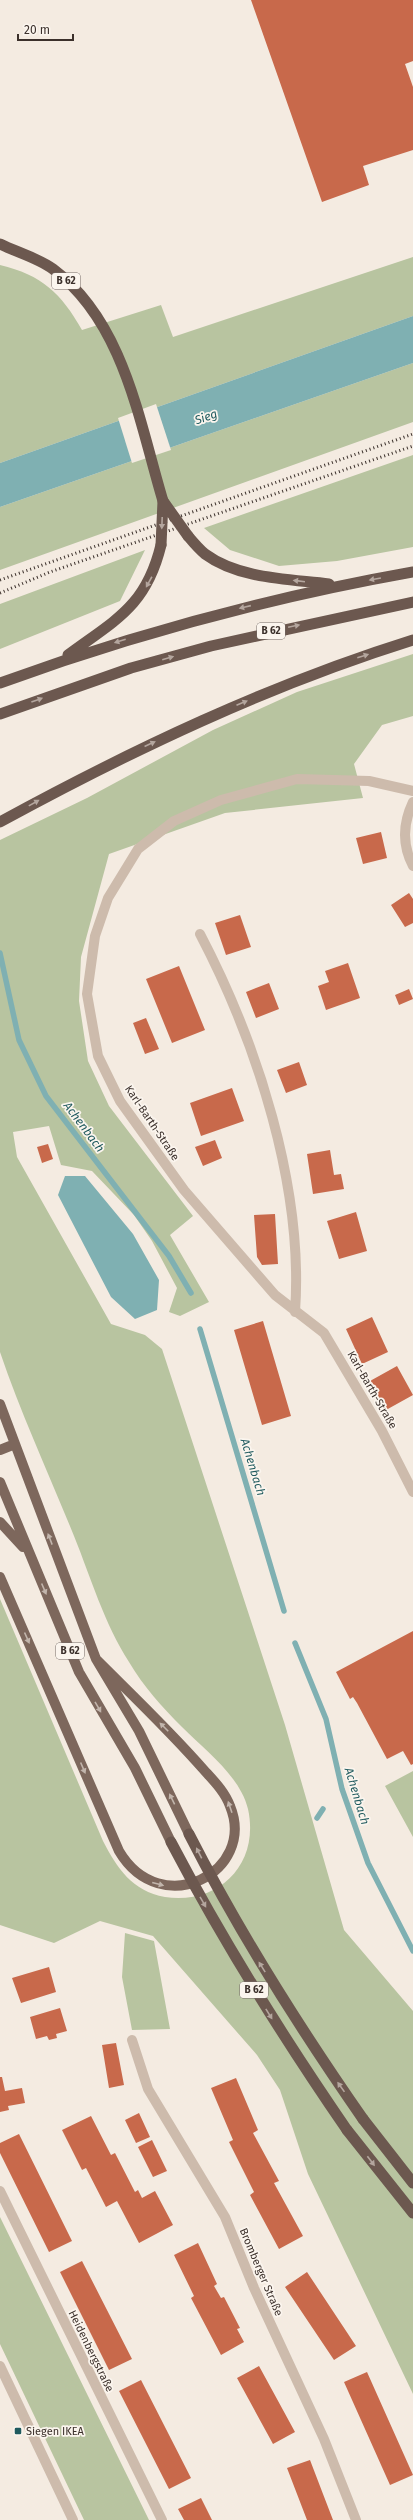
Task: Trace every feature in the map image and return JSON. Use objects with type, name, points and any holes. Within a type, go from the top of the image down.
[{"type":"highway","name":"B 62","points":[[1,246],[52,268],[84,297],[120,357],[163,501],[188,536],[205,554],[223,564],[262,576],[337,586]]},
{"type":"highway","name":"B 62","points":[[59,661],[129,611],[155,570],[161,546],[163,501]]},
{"type":"highway","name":"B 62","points":[[0,683],[59,661],[130,638],[230,610],[337,586],[413,572]]},
{"type":"highway","name":"B 62","points":[[0,714],[131,668],[211,646],[283,628],[413,602]]},
{"type":"highway","points":[[0,822],[131,753],[206,718],[360,657],[413,640]]},
{"type":"highway","name":"B 62","points":[[189,1834],[259,1963],[309,2042],[363,2119],[413,2183]]},
{"type":"highway","name":"B 62","points":[[172,1842],[243,1972],[293,2052],[347,2130],[413,2213]]},
{"type":"main road","name":"B 62","points":[[0,1404],[96,1659],[139,1731],[189,1834]]},
{"type":"main road","points":[[0,1450],[15,1444]]},
{"type":"main road","name":"B 62","points":[[0,1482],[28,1553],[80,1672],[135,1768],[172,1842]]},
{"type":"main road","points":[[0,1522],[28,1553]]},
{"type":"main road","points":[[0,1577],[119,1851],[127,1864],[138,1875],[151,1882],[166,1886],[181,1886],[196,1882],[209,1875],[220,1865],[229,1852],[233,1837],[234,1822],[231,1807],[224,1793],[191,1755],[96,1659]]},
{"type":"street","name":"Karl-Barth-Straße","points":[[413,792],[369,780],[297,779],[221,800],[174,821],[138,849],[108,898],[95,936],[87,994],[98,1056],[120,1101],[184,1190],[275,1295],[324,1333],[382,1431],[413,1492]]},
{"type":"street","points":[[413,802],[405,827],[405,845],[413,866]]},
{"type":"street","points":[[200,934],[221,975],[259,1075],[286,1173],[297,1281],[295,1312]]},
{"type":"street","name":"Bromberger Straße","points":[[132,2040],[148,2089],[225,2217],[254,2288],[324,2439],[356,2520]]},
{"type":"street","name":"Heidenbergstraße","points":[[0,2191],[162,2520]]},
{"type":"street","points":[[0,2366],[73,2520]]},
{"type":"green space","points":[[413,257],[413,316],[0,463],[0,265],[28,274],[49,287],[66,306],[82,330],[161,305],[173,337]]},
{"type":"green space","points":[[413,363],[413,422],[0,570],[0,507]]},
{"type":"green space","points":[[413,455],[413,547],[337,561],[279,566],[230,550],[204,528]]},
{"type":"green space","points":[[145,550],[120,601],[0,649],[0,604]]},
{"type":"green space","points":[[413,654],[413,716],[382,725],[354,764],[363,798],[225,813],[109,854],[81,957],[79,1001],[88,1061],[109,1106],[193,1216],[170,1235],[209,1302],[180,1316],[169,1312],[177,1288],[152,1241],[134,1215],[92,1171],[61,1165],[49,1126],[13,1132],[17,1157],[111,1324],[145,1335],[162,1349],[285,1725],[344,1930],[413,2011],[413,2394],[308,2174],[280,2090],[257,2055],[153,1936],[100,1921],[54,1943],[0,1925],[0,1599],[103,1841],[120,1869],[127,1877],[143,1890],[165,1897],[185,1898],[202,1894],[218,1887],[231,1877],[241,1863],[248,1847],[250,1829],[248,1809],[238,1786],[221,1764],[167,1712],[153,1696],[134,1671],[112,1632],[17,1398],[0,1352],[0,840],[87,798],[213,730],[297,692]]},
{"type":"green space","points":[[413,1771],[413,1837],[385,1786]]},
{"type":"green space","points":[[125,1933],[154,1941],[170,2029],[132,2030],[122,1977]]},
{"type":"green space","points":[[0,2217],[149,2520],[84,2520],[0,2344]]},
{"type":"water","name":"Sieg","points":[[413,316],[413,363],[0,507],[0,463]]},
{"type":"water","points":[[65,1176],[85,1176],[133,1234],[159,1280],[157,1310],[135,1319],[111,1297],[58,1195]]},
{"type":"pier","points":[[156,404],[171,450],[132,463],[118,418]]},
{"type":"building","points":[[251,0],[413,0],[413,61],[405,64],[413,87],[413,150],[363,166],[369,185],[322,202]]},
{"type":"building","points":[[381,832],[387,858],[363,864],[356,838]]},
{"type":"building","points":[[409,893],[413,899],[413,923],[405,927],[391,905]]},
{"type":"building","points":[[240,915],[251,947],[226,955],[215,923]]},
{"type":"building","points":[[348,963],[360,998],[326,1010],[318,986],[329,982],[325,971]]},
{"type":"building","points":[[179,966],[205,1030],[172,1043],[146,979]]},
{"type":"building","points":[[269,983],[279,1009],[256,1018],[246,992]]},
{"type":"building","points":[[409,989],[413,999],[399,1005],[395,995]]},
{"type":"building","points":[[146,1018],[159,1049],[145,1054],[133,1023]]},
{"type":"building","points":[[299,1062],[307,1085],[286,1093],[277,1070]]},
{"type":"building","points":[[232,1088],[244,1121],[201,1136],[190,1103]]},
{"type":"building","points":[[215,1140],[222,1158],[203,1166],[195,1147]]},
{"type":"building","points":[[48,1144],[53,1159],[42,1163],[37,1147]]},
{"type":"building","points":[[330,1150],[334,1175],[341,1174],[344,1189],[313,1194],[307,1154]]},
{"type":"building","points":[[356,1212],[367,1251],[339,1259],[327,1221]]},
{"type":"building","points":[[275,1214],[278,1264],[262,1265],[257,1257],[254,1215]]},
{"type":"building","points":[[372,1317],[388,1352],[362,1364],[346,1329]]},
{"type":"building","points":[[263,1321],[291,1416],[262,1425],[234,1330]]},
{"type":"building","points":[[397,1366],[413,1395],[386,1410],[370,1381]]},
{"type":"building","points":[[413,1631],[413,1764],[411,1765],[403,1751],[387,1759],[357,1703],[353,1697],[350,1699],[336,1672]]},
{"type":"building","points":[[49,1967],[56,1992],[21,2003],[12,1978]]},
{"type":"building","points":[[60,2008],[67,2031],[56,2034],[57,2038],[49,2040],[47,2036],[36,2039],[30,2017]]},
{"type":"building","points":[[116,2043],[124,2085],[109,2088],[102,2045]]},
{"type":"building","points":[[0,2077],[2,2077],[5,2091],[22,2088],[25,2103],[8,2106],[9,2110],[0,2112]]},
{"type":"building","points":[[236,2078],[258,2130],[253,2133],[279,2181],[274,2183],[303,2236],[279,2249],[250,2195],[254,2192],[229,2142],[233,2140],[211,2088]]},
{"type":"building","points":[[139,2113],[150,2137],[136,2143],[125,2120]]},
{"type":"building","points":[[91,2116],[111,2155],[115,2153],[135,2192],[138,2190],[142,2198],[155,2191],[173,2225],[139,2243],[117,2201],[106,2207],[86,2168],[82,2170],[62,2130]]},
{"type":"building","points":[[19,2134],[72,2241],[49,2252],[0,2153],[0,2143]]},
{"type":"building","points":[[152,2140],[167,2171],[153,2177],[138,2147]]},
{"type":"building","points":[[198,2243],[217,2284],[214,2286],[221,2298],[224,2297],[240,2328],[237,2329],[244,2342],[221,2355],[191,2298],[194,2296],[174,2255]]},
{"type":"building","points":[[82,2261],[132,2359],[109,2370],[60,2272]]},
{"type":"building","points":[[307,2272],[356,2346],[334,2360],[285,2287]]},
{"type":"building","points":[[259,2366],[295,2432],[273,2444],[237,2378]]},
{"type":"building","points":[[367,2372],[413,2475],[390,2485],[344,2382]]},
{"type":"building","points":[[141,2380],[191,2478],[169,2489],[119,2391]]},
{"type":"building","points":[[310,2460],[333,2520],[307,2520],[287,2468]]},
{"type":"building","points":[[201,2498],[212,2520],[184,2520],[178,2509]]},
{"type":"waterway","name":"Achenbach","points":[[0,953],[19,1040],[46,1096],[169,1256],[191,1293]]},
{"type":"waterway","name":"Achenbach","points":[[200,1329],[284,1611]]},
{"type":"waterway","name":"Achenbach","points":[[295,1643],[326,1719],[342,1789],[368,1863],[413,1951]]},
{"type":"waterway","points":[[317,1818],[323,1809]]},
{"type":"railway","points":[[0,580],[413,434]]},
{"type":"railway","points":[[0,593],[50,572],[413,446]]},
{"type":"place","name":"Siegen IKEA","points":[[18,2431]]}]
